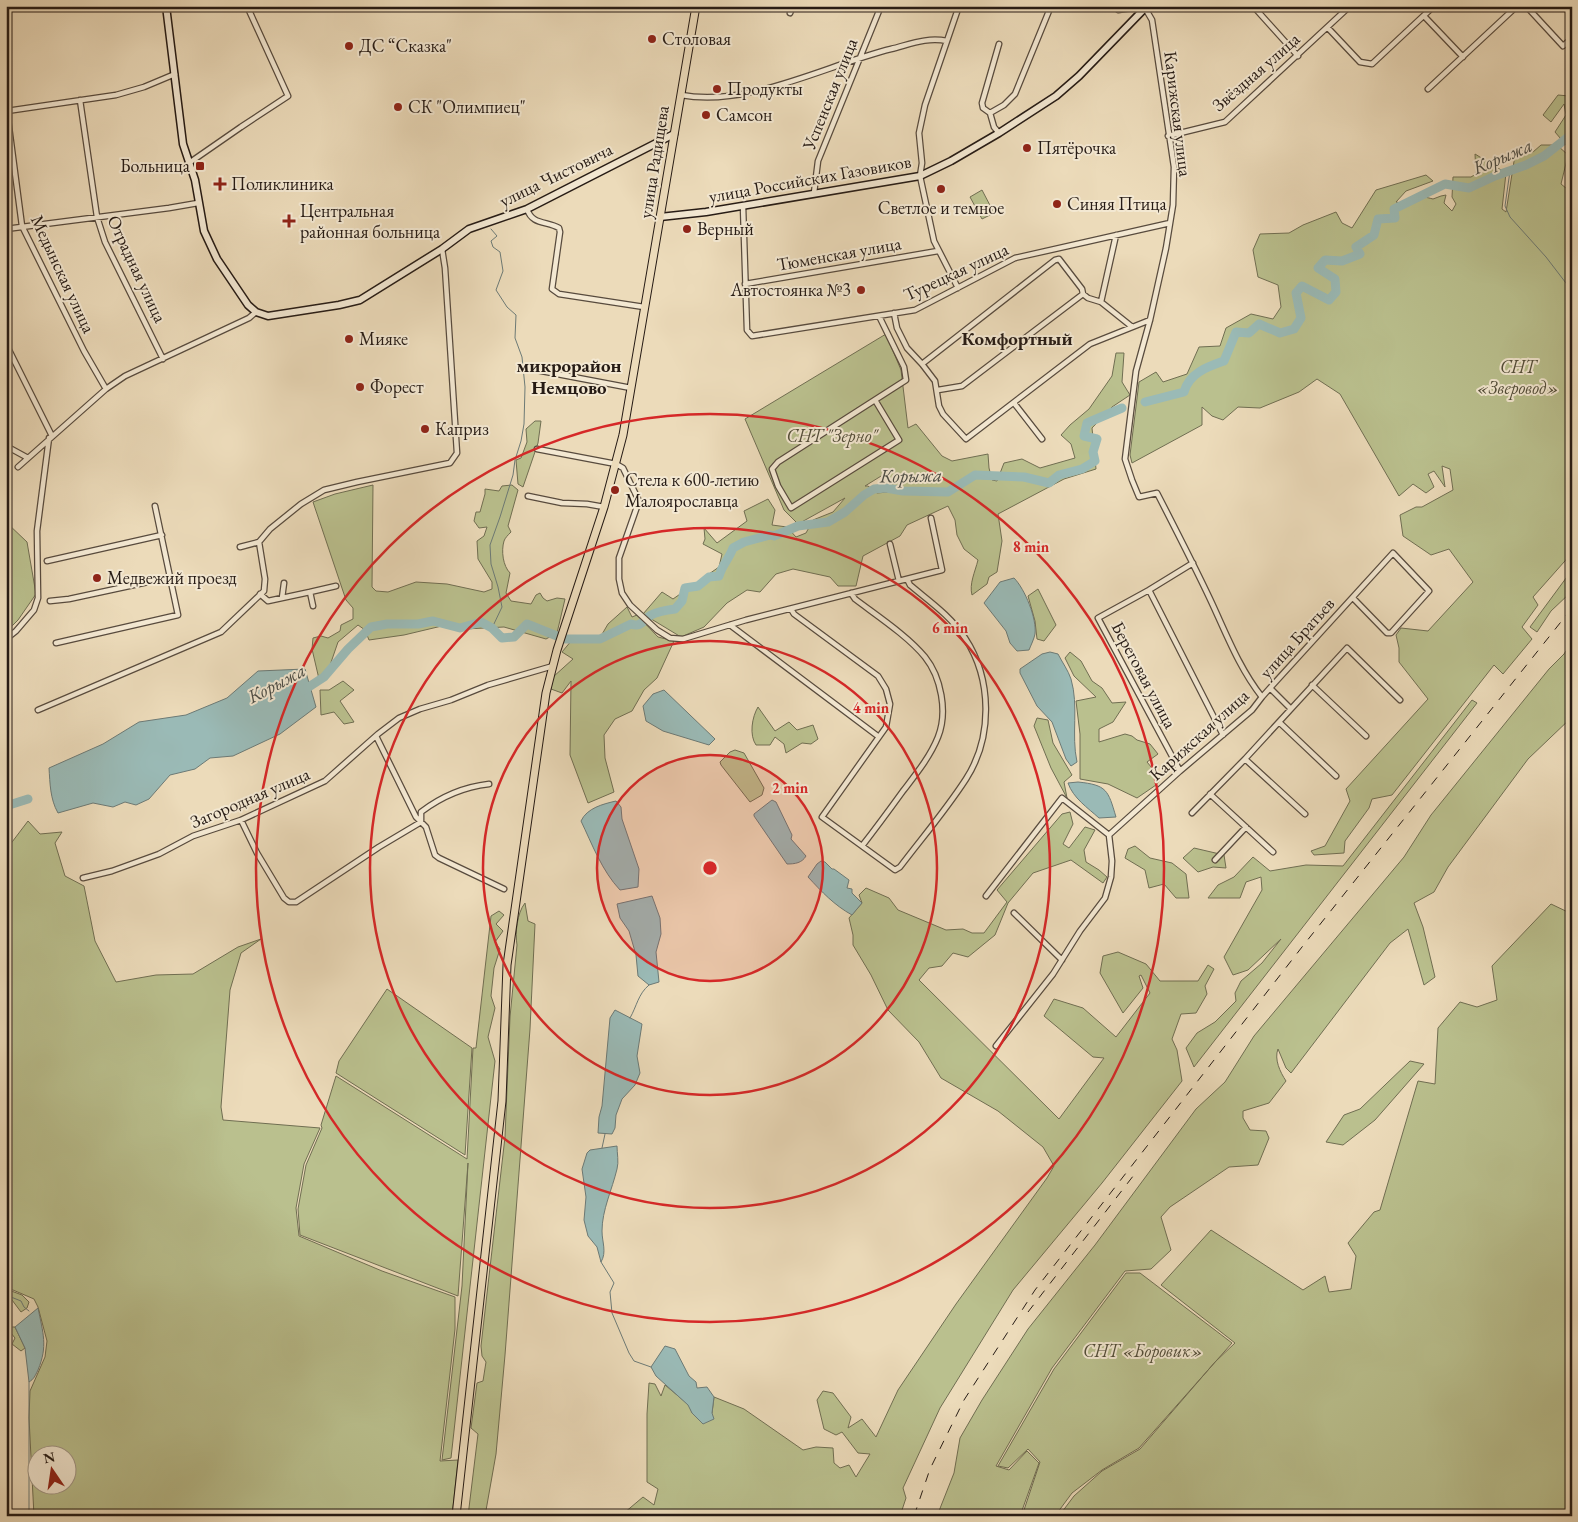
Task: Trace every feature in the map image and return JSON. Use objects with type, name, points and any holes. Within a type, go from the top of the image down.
[{"type":"main road","name":"улица Радищева","points":[[456,1516],[502,1102],[507,965],[546,693],[604,507],[623,435],[696,6]]},
{"type":"street","points":[[18,467],[106,389],[125,376],[248,318],[256,312],[248,304],[210,248],[204,231],[195,180],[183,144],[166,6]]},
{"type":"street","points":[[189,163],[288,96],[247,6]]},
{"type":"street","points":[[790,14],[793,6]]},
{"type":"street","name":"Успенская улица","points":[[814,193],[818,161],[881,6]]},
{"type":"street","points":[[958,288],[934,241],[920,176],[922,163],[919,133],[925,104],[959,6]]},
{"type":"street","points":[[990,113],[1004,105],[1015,94],[1051,6]]},
{"type":"street","points":[[1115,6],[1118,10],[1134,6]]},
{"type":"street","points":[[1253,6],[1298,56]]},
{"type":"street","name":"Звёздная улица","points":[[1168,136],[1225,122],[1350,6]]},
{"type":"street","points":[[1328,28],[1360,62],[1372,64],[1434,6]]},
{"type":"street","points":[[1428,89],[1517,6]]},
{"type":"street","points":[[1526,6],[1563,46],[1572,38]]},
{"type":"street","name":"улица Российских Газовиков","points":[[660,217],[743,206],[920,176],[951,161],[1026,117],[1067,86],[1146,7]]},
{"type":"street","name":"Карижская улица","points":[[1109,835],[1252,710],[1262,697],[1241,666],[1193,563],[1157,493],[1139,497],[1125,459],[1136,371],[1150,320],[1173,205],[1174,167],[1152,20],[1146,7]]},
{"type":"street","points":[[1424,16],[1463,57]]},
{"type":"street","points":[[680,95],[713,98],[740,94],[803,77],[860,57],[934,38],[947,41]]},
{"type":"street","points":[[998,44],[982,103],[983,108],[990,113],[994,127],[999,134]]},
{"type":"street","points":[[7,111],[116,94],[144,87],[175,74]]},
{"type":"street","name":"Отрадная улица","points":[[80,100],[97,217],[105,242],[163,358]]},
{"type":"street","name":"Медынская улица","points":[[6,104],[22,226],[84,350],[106,389]]},
{"type":"street","name":"улица Чистовича","points":[[256,312],[268,316],[360,300],[442,249],[469,229],[527,209],[674,134]]},
{"type":"street","points":[[6,228],[198,203]]},
{"type":"street","points":[[743,206],[745,284]]},
{"type":"street","points":[[527,209],[529,216],[539,223],[554,225],[559,228],[552,289],[559,294],[644,307]]},
{"type":"street","name":"Турецкая улица","points":[[745,284],[747,330],[752,336],[916,310],[1015,258],[1170,223]]},
{"type":"street","points":[[1101,302],[1116,235]]},
{"type":"street","points":[[240,547],[259,542],[270,529],[301,504],[324,490],[450,463],[454,459],[457,453],[453,370],[446,268],[442,249]]},
{"type":"street","name":"Тюменская улица","points":[[745,284],[938,251]]},
{"type":"street","points":[[922,364],[1055,260],[1059,259],[1082,289],[1083,294],[1088,298],[1101,302],[1131,326]]},
{"type":"street","points":[[938,390],[962,386],[1083,294]]},
{"type":"street","points":[[894,313],[897,328],[907,348],[935,381],[938,390],[939,406],[943,414],[966,439],[1090,344],[1150,320]]},
{"type":"street","points":[[876,400],[899,440],[791,508],[778,486],[772,469],[778,462],[906,380],[904,367],[879,316]]},
{"type":"street","points":[[6,344],[51,437],[37,531],[38,598],[34,610],[16,631],[6,639]]},
{"type":"street","points":[[531,369],[631,388]]},
{"type":"street","points":[[1014,404],[1042,439]]},
{"type":"street","points":[[6,446],[28,458]]},
{"type":"street","points":[[537,449],[616,464],[623,468],[639,501],[619,558],[619,579],[622,593],[630,605],[657,630],[670,638],[683,639],[791,608],[942,570],[931,518]]},
{"type":"street","points":[[528,496],[562,503],[604,507]]},
{"type":"street","points":[[56,643],[178,615],[155,506]]},
{"type":"street","points":[[47,561],[162,535]]},
{"type":"street","points":[[38,710],[221,632],[264,591],[265,579],[259,542]]},
{"type":"street","points":[[890,544],[899,581]]},
{"type":"street","name":"улица Братьев","points":[[1262,697],[1270,688],[1352,598],[1393,553],[1429,591],[1391,633],[1387,632],[1352,598]]},
{"type":"street","points":[[1193,563],[1149,590],[1223,735]]},
{"type":"street","points":[[50,601],[69,599],[171,577]]},
{"type":"street","points":[[791,608],[794,614],[878,676],[886,689],[890,704],[886,727],[822,817],[895,870],[900,868],[967,778],[983,739],[986,718],[986,696],[981,675],[965,638],[949,618],[910,585],[907,579]]},
{"type":"street","points":[[282,598],[284,583]]},
{"type":"street","points":[[260,594],[268,601],[336,586]]},
{"type":"street","name":"Береговая улица","points":[[1149,590],[1098,618],[1180,771]]},
{"type":"street","points":[[310,592],[313,606]]},
{"type":"street","points":[[851,594],[924,656],[933,669],[938,684],[942,722],[939,735],[923,765],[862,846]]},
{"type":"street","points":[[730,625],[879,737]]},
{"type":"street","points":[[1192,813],[1245,759],[1347,648],[1400,700]]},
{"type":"street","name":"Загородная улица","points":[[83,878],[112,871],[159,854],[193,836],[241,820],[325,781],[399,718],[488,685],[553,666]]},
{"type":"street","points":[[1312,685],[1366,736]]},
{"type":"street","points":[[1270,688],[1291,708]]},
{"type":"street","points":[[1279,722],[1336,776]]},
{"type":"street","points":[[376,736],[416,817],[426,827],[435,855],[504,889]]},
{"type":"street","points":[[1245,759],[1305,814]]},
{"type":"street","points":[[6,760],[6,767]]},
{"type":"street","points":[[421,822],[421,812],[440,799],[473,786],[489,784]]},
{"type":"street","points":[[1210,794],[1273,852]]},
{"type":"street","points":[[986,896],[1062,798],[1109,835],[1112,862],[1105,898],[1080,930],[1053,974],[996,1046]]},
{"type":"street","points":[[241,820],[257,853],[284,898],[289,902],[296,902],[379,847],[421,822]]},
{"type":"street","points":[[1215,860],[1246,827]]},
{"type":"street","points":[[1014,913],[1062,960]]},
{"type":"green space","points":[[1572,92],[1572,152],[1555,132],[1566,115],[1564,104],[1551,122],[1543,115],[1558,95],[1569,96]]},
{"type":"green space","name":"СНТ «Зверовод»","points":[[1541,145],[1557,145],[1568,155],[1561,184],[1572,193],[1572,553],[1533,597],[1538,605],[1522,627],[1532,639],[1503,674],[1494,665],[1392,795],[1372,799],[1369,808],[1345,841],[1344,853],[1314,855],[1311,851],[1325,846],[1350,801],[1346,789],[1428,699],[1399,662],[1399,648],[1396,635],[1401,628],[1428,631],[1473,582],[1449,549],[1431,555],[1403,536],[1400,515],[1416,507],[1422,507],[1453,490],[1450,469],[1442,466],[1445,487],[1434,471],[1428,474],[1434,487],[1426,493],[1413,484],[1399,496],[1340,394],[1317,379],[1299,392],[1260,408],[1238,407],[1223,420],[1212,416],[1202,407],[1202,425],[1132,463],[1130,455],[1139,382],[1156,372],[1163,382],[1187,374],[1199,347],[1220,346],[1226,328],[1251,314],[1273,319],[1281,307],[1278,285],[1258,277],[1253,250],[1260,234],[1289,233],[1303,225],[1336,212],[1342,223],[1352,228],[1376,190],[1426,175],[1433,181],[1406,191],[1396,202],[1407,204],[1416,197],[1433,199],[1446,195],[1444,203],[1452,211],[1456,204],[1452,197],[1453,177],[1471,177],[1476,174],[1475,154],[1506,173],[1502,209],[1506,212],[1515,155],[1524,150],[1533,152]]},
{"type":"green space","points":[[982,190],[994,213],[982,219],[970,197]]},
{"type":"green space","name":"СНТ \"Зерно\"","points":[[886,334],[901,370],[908,428],[916,424],[942,456],[952,461],[988,454],[992,480],[997,481],[1004,463],[1022,459],[1040,468],[1075,458],[1071,444],[1061,435],[1089,409],[1112,376],[1116,353],[1124,353],[1122,382],[1130,395],[1112,407],[1092,428],[1096,469],[1064,479],[998,514],[1002,541],[997,572],[989,577],[987,584],[972,595],[972,582],[978,560],[964,549],[957,535],[955,520],[948,506],[907,525],[900,536],[863,556],[856,586],[838,586],[830,577],[793,569],[776,574],[760,592],[747,590],[727,603],[704,627],[681,637],[643,614],[662,592],[673,599],[719,567],[722,554],[703,544],[705,539],[704,528],[717,543],[747,521],[744,511],[768,499],[775,510],[772,525],[787,527],[796,537],[806,533],[813,520],[833,512],[845,498],[798,524],[784,510],[745,419]],"holes":[[[886,473],[890,485],[888,492],[877,493],[868,486],[865,486]]]},
{"type":"green space","points":[[535,421],[541,421],[538,443],[523,487],[518,484],[516,460],[521,458],[527,442],[526,429]]},
{"type":"green space","points":[[373,485],[372,587],[376,591],[388,592],[416,582],[447,584],[484,592],[492,589],[492,582],[478,559],[477,541],[484,536],[487,527],[479,528],[474,521],[476,512],[480,512],[485,489],[499,491],[502,486],[512,485],[518,490],[508,526],[511,532],[503,545],[504,562],[510,573],[506,593],[511,601],[531,604],[536,595],[540,593],[547,601],[557,598],[565,599],[557,633],[546,639],[504,627],[465,629],[446,625],[404,635],[369,640],[365,630],[358,625],[338,642],[327,674],[319,679],[312,649],[313,638],[321,636],[328,638],[340,631],[341,625],[353,619],[353,608],[346,600],[313,502],[335,494]]},
{"type":"green space","points":[[6,522],[27,542],[36,594],[18,620],[6,632]]},
{"type":"green space","points":[[1572,570],[1572,589],[1570,593],[1551,611],[1537,632],[1530,627]]},
{"type":"green space","points":[[1038,589],[1056,625],[1044,641],[1037,639],[1035,621],[1028,596]]},
{"type":"green space","points":[[627,607],[632,617],[637,615],[658,637],[674,641],[657,678],[644,690],[632,711],[615,719],[604,735],[605,758],[614,792],[588,803],[570,755],[571,681],[562,693],[551,689],[553,677],[573,659],[562,652],[572,640],[601,636],[608,624]]},
{"type":"green space","points":[[1572,642],[1572,717],[1528,759],[1448,867],[1434,892],[1414,903],[1423,927],[1435,977],[1424,985],[1408,929],[1390,943],[1291,1073],[1286,1068],[1278,1049],[1277,1061],[1286,1081],[1269,1103],[1243,1111],[1243,1118],[1250,1130],[1266,1131],[1269,1138],[1258,1165],[1229,1167],[1170,1207],[1161,1217],[1171,1250],[1151,1269],[1125,1271],[1052,1368],[996,1466],[1009,1470],[1027,1451],[1039,1463],[1020,1516],[937,1516],[954,1473],[960,1438],[1028,1329],[1095,1245],[1196,1109],[1225,1082],[1254,1036],[1404,857],[1431,815]]},
{"type":"green space","points":[[1070,652],[1081,661],[1092,681],[1102,688],[1112,703],[1126,702],[1113,722],[1099,729],[1099,742],[1125,734],[1150,744],[1158,754],[1147,762],[1157,774],[1166,772],[1156,785],[1137,798],[1108,784],[1080,779],[1080,734],[1076,701],[1096,697],[1074,676],[1065,658]]},
{"type":"green space","points":[[343,681],[354,690],[340,701],[354,722],[344,724],[334,712],[321,715],[320,690],[329,690]]},
{"type":"green space","points":[[1472,700],[1477,703],[1194,1067],[1186,1048],[1197,1033],[1215,1022],[1236,1001],[1235,993],[1241,981],[1262,963],[1281,939],[1248,970],[1233,975],[1224,957],[1262,890],[1261,877],[1246,882],[1240,898],[1208,898],[1218,885],[1234,877],[1253,857],[1270,871],[1306,865],[1343,866]]},
{"type":"green space","points":[[758,707],[775,731],[789,722],[797,730],[813,725],[818,739],[811,744],[802,743],[786,753],[784,744],[775,737],[770,745],[756,745],[752,726]]},
{"type":"green space","points":[[1037,718],[1048,720],[1053,743],[1072,775],[1064,782],[1067,798],[1051,768],[1034,726]]},
{"type":"green space","points":[[735,750],[744,753],[764,788],[762,795],[750,802],[720,762],[730,752]]},
{"type":"green space","points":[[1070,812],[1073,824],[1063,844],[1069,848],[1085,827],[1095,830],[1084,850],[1086,862],[1107,877],[1103,883],[1071,860],[1033,873],[1008,903],[995,935],[968,957],[953,953],[942,966],[929,968],[919,980],[1059,1119],[1104,1058],[1093,1057],[1044,1016],[1054,999],[1083,1008],[1116,1037],[1150,993],[1141,975],[1139,976],[1143,988],[1123,1013],[1100,973],[1103,956],[1118,952],[1146,964],[1160,981],[1198,981],[1208,965],[1214,969],[1205,986],[1207,994],[1196,1013],[1181,1014],[1172,1039],[1177,1050],[1182,1081],[1102,1183],[1013,1290],[940,1408],[903,1488],[906,1498],[900,1516],[624,1516],[624,1513],[643,1497],[654,1505],[658,1489],[647,1482],[649,1383],[655,1384],[661,1396],[665,1385],[689,1405],[692,1413],[712,1413],[714,1397],[744,1409],[803,1450],[816,1447],[833,1448],[834,1463],[840,1468],[849,1465],[856,1477],[870,1454],[858,1453],[842,1432],[836,1435],[824,1429],[817,1400],[823,1391],[833,1393],[851,1417],[848,1428],[862,1419],[876,1437],[898,1390],[956,1304],[1047,1178],[1054,1166],[1043,1147],[998,1111],[941,1078],[919,1042],[888,1010],[871,975],[853,945],[849,918],[862,903],[859,895],[866,888],[889,898],[898,910],[946,930],[963,929],[972,933],[984,933],[1007,902],[997,890],[1062,814]]},
{"type":"green space","points":[[28,821],[40,834],[62,832],[55,843],[65,876],[84,886],[95,941],[116,982],[156,975],[193,974],[238,947],[261,939],[241,953],[230,990],[221,1107],[223,1120],[320,1128],[304,1164],[296,1208],[299,1236],[382,1271],[455,1297],[455,1329],[440,1461],[458,1460],[452,1516],[34,1516],[33,1494],[78,1494],[78,1444],[30,1444],[30,1391],[45,1357],[47,1341],[34,1299],[6,1287],[6,850]]},
{"type":"green space","points":[[1135,846],[1150,858],[1172,863],[1186,874],[1189,898],[1176,898],[1164,884],[1149,888],[1145,870],[1125,858],[1128,849]]},
{"type":"green space","points":[[1194,848],[1224,855],[1226,868],[1213,867],[1198,872],[1183,858]]},
{"type":"green space","points":[[525,903],[528,921],[535,924],[530,1029],[496,1454],[485,1516],[468,1516],[478,1434],[471,1428],[477,1383],[483,1381],[486,1362],[482,1356],[481,1346],[505,1137],[510,1017],[517,945],[516,935],[518,918]]},
{"type":"green space","points":[[1551,904],[1572,914],[1572,1516],[1059,1516],[1074,1496],[1102,1471],[1140,1449],[1215,1362],[1235,1343],[1161,1285],[1211,1230],[1303,1290],[1325,1276],[1329,1292],[1351,1289],[1356,1256],[1348,1243],[1374,1212],[1380,1210],[1418,1081],[1435,1084],[1438,1028],[1460,1002],[1477,1007],[1497,1000],[1492,966]]},
{"type":"green space","points":[[499,911],[504,915],[496,924],[503,931],[495,942],[500,949],[494,968],[491,996],[495,1008],[488,1037],[495,1061],[451,1458],[442,1460],[462,1286],[468,1163],[458,1296],[300,1235],[298,1209],[306,1165],[322,1128],[321,1125],[336,1076],[467,1159],[473,1048],[476,1048],[491,916]]},
{"type":"green space","points":[[387,989],[472,1048],[465,1155],[336,1073],[339,1061]]},
{"type":"green space","points":[[1410,1061],[1424,1064],[1375,1120],[1343,1145],[1326,1142],[1344,1115],[1360,1109]]},
{"type":"green space","name":"СНТ «Боровик»","points":[[1126,1273],[1140,1273],[1232,1343],[1139,1448],[1102,1470],[1072,1493],[1055,1516],[1022,1516],[1040,1462],[1028,1449],[1008,1468],[998,1466],[1054,1369]]},
{"type":"green space","points":[[6,1289],[22,1295],[29,1302],[27,1308],[21,1312],[12,1300],[6,1302]]},
{"type":"green space","points":[[6,1327],[15,1327],[25,1348],[21,1351],[12,1344],[15,1338],[11,1333],[6,1338]]},
{"type":"water","points":[[1014,578],[1026,597],[1034,620],[1035,634],[1029,650],[1017,651],[1010,643],[1006,631],[984,603],[1000,582]]},
{"type":"water","points":[[1050,652],[1058,654],[1070,676],[1073,689],[1077,762],[1071,766],[1066,759],[1052,722],[1037,706],[1020,673],[1020,669],[1042,654]]},
{"type":"water","points":[[305,669],[316,707],[280,734],[233,756],[210,758],[195,769],[170,775],[149,799],[136,805],[125,802],[113,807],[93,803],[58,813],[55,808],[50,785],[49,768],[103,744],[139,722],[186,715],[227,698],[258,671]]},
{"type":"water","points":[[664,690],[715,739],[709,745],[663,731],[646,721],[643,706],[653,694]]},
{"type":"water","points":[[1078,782],[1101,787],[1111,801],[1116,817],[1099,818],[1077,798],[1068,783]]},
{"type":"water","points":[[772,800],[776,802],[792,835],[791,839],[806,856],[800,862],[787,864],[754,816]]},
{"type":"water","points":[[616,801],[621,807],[622,819],[639,869],[638,887],[620,890],[603,866],[581,821],[591,810]]},
{"type":"water","points":[[821,861],[849,880],[847,888],[852,889],[852,893],[862,903],[852,915],[834,903],[808,877]]},
{"type":"water","points":[[652,896],[660,918],[661,934],[656,952],[659,982],[649,985],[638,976],[636,955],[629,931],[620,918],[617,904]]},
{"type":"water","points":[[615,1010],[642,1024],[637,1056],[640,1073],[635,1085],[622,1099],[612,1134],[598,1133],[610,1018]]},
{"type":"water","points":[[617,1146],[618,1166],[602,1223],[604,1251],[601,1262],[597,1247],[588,1236],[584,1220],[586,1197],[582,1169],[587,1153],[590,1150]]},
{"type":"water","points":[[38,1308],[44,1346],[38,1370],[29,1382],[25,1348],[15,1327]]},
{"type":"water","points":[[665,1346],[675,1349],[689,1376],[696,1382],[697,1388],[707,1387],[714,1397],[712,1413],[714,1419],[703,1424],[692,1413],[688,1405],[656,1376],[651,1367]]},
{"type":"waterway","name":"Корыжа","points":[[1145,402],[1184,392],[1186,385],[1194,375],[1205,368],[1224,361],[1236,332],[1249,333],[1259,324],[1280,333],[1294,329],[1301,318],[1296,293],[1302,286],[1329,300],[1336,292],[1335,279],[1318,268],[1325,260],[1342,261],[1360,254],[1356,247],[1374,235],[1378,219],[1395,218],[1394,209],[1445,184],[1469,188],[1526,165],[1544,156],[1572,134]]},
{"type":"waterway","points":[[1510,171],[1505,206],[1510,217],[1546,257],[1569,287],[1572,288]]},
{"type":"waterway","points":[[491,229],[497,236],[491,241],[493,247],[500,252],[503,271],[496,290],[507,307],[516,315],[515,338],[522,357],[525,387],[524,424],[521,441],[513,475],[490,545],[491,564],[502,607],[492,628]]},
{"type":"waterway","name":"Корыжа","points":[[565,639],[600,639],[631,624],[638,625],[654,614],[675,609],[682,601],[685,588],[698,586],[709,577],[719,576],[733,548],[744,542],[770,535],[774,536],[798,526],[828,522],[845,512],[864,495],[874,489],[948,492],[975,475],[1024,477],[1049,483],[1059,475],[1082,469],[1095,461],[1093,452],[1097,439],[1084,436],[1087,423],[1122,408]]},
{"type":"waterway","name":"Корыжа","points":[[301,692],[324,677],[348,649],[371,627],[387,624],[418,624],[433,621],[460,628],[481,622],[492,628],[502,638],[514,637],[527,624],[557,636]]},
{"type":"waterway","name":"Корыжа","points":[[6,806],[28,799]]},
{"type":"waterway","points":[[630,1018],[640,996],[649,985]]},
{"type":"waterway","points":[[602,1148],[605,1134]]},
{"type":"waterway","points":[[601,1262],[614,1283],[610,1292],[612,1313],[629,1353],[634,1361],[651,1367]]},
{"type":"waterway","points":[[6,1295],[21,1301],[29,1311]]},
{"type":"waterway","points":[[29,1382],[29,1516]]},
{"type":"railway","points":[[914,1516],[930,1469],[964,1400],[1035,1290],[1302,947],[1572,608]]},
{"type":"railway","points":[[1028,1312],[1137,1171]]},
{"type":"place","name":"Столовая","points":[[652,39]]},
{"type":"place","name":"ДС “Сказка\"","points":[[349,46]]},
{"type":"place","name":"Продукты","points":[[717,89]]},
{"type":"place","name":"СК \"Олимпиец\"","points":[[398,107]]},
{"type":"place","name":"Самсон","points":[[706,115]]},
{"type":"place","name":"Пятёрочка","points":[[1027,148]]},
{"type":"place","name":"Больница","points":[[200,166]]},
{"type":"place","name":"Поликлиника","points":[[220,184]]},
{"type":"place","name":"Светлое и темное","points":[[941,189]]},
{"type":"place","name":"Синяя Птица","points":[[1057,204]]},
{"type":"place","name":"Центральная районная больница","points":[[289,221]]},
{"type":"place","name":"Верный","points":[[687,229]]},
{"type":"place","name":"Автостоянка №3","points":[[861,290]]},
{"type":"place","name":"Мияке","points":[[349,339]]},
{"type":"place","name":"Форест","points":[[360,387]]},
{"type":"place","name":"Каприз","points":[[425,429]]},
{"type":"place","name":"Стела к 600-летию Малоярославца","points":[[615,490]]},
{"type":"place","name":"Медвежий проезд","points":[[97,578]]},
{"type":"district","name":"Комфортный","points":[[1017,338]]},
{"type":"district","name":"микрорайон Немцово","points":[[569,376]]}]
